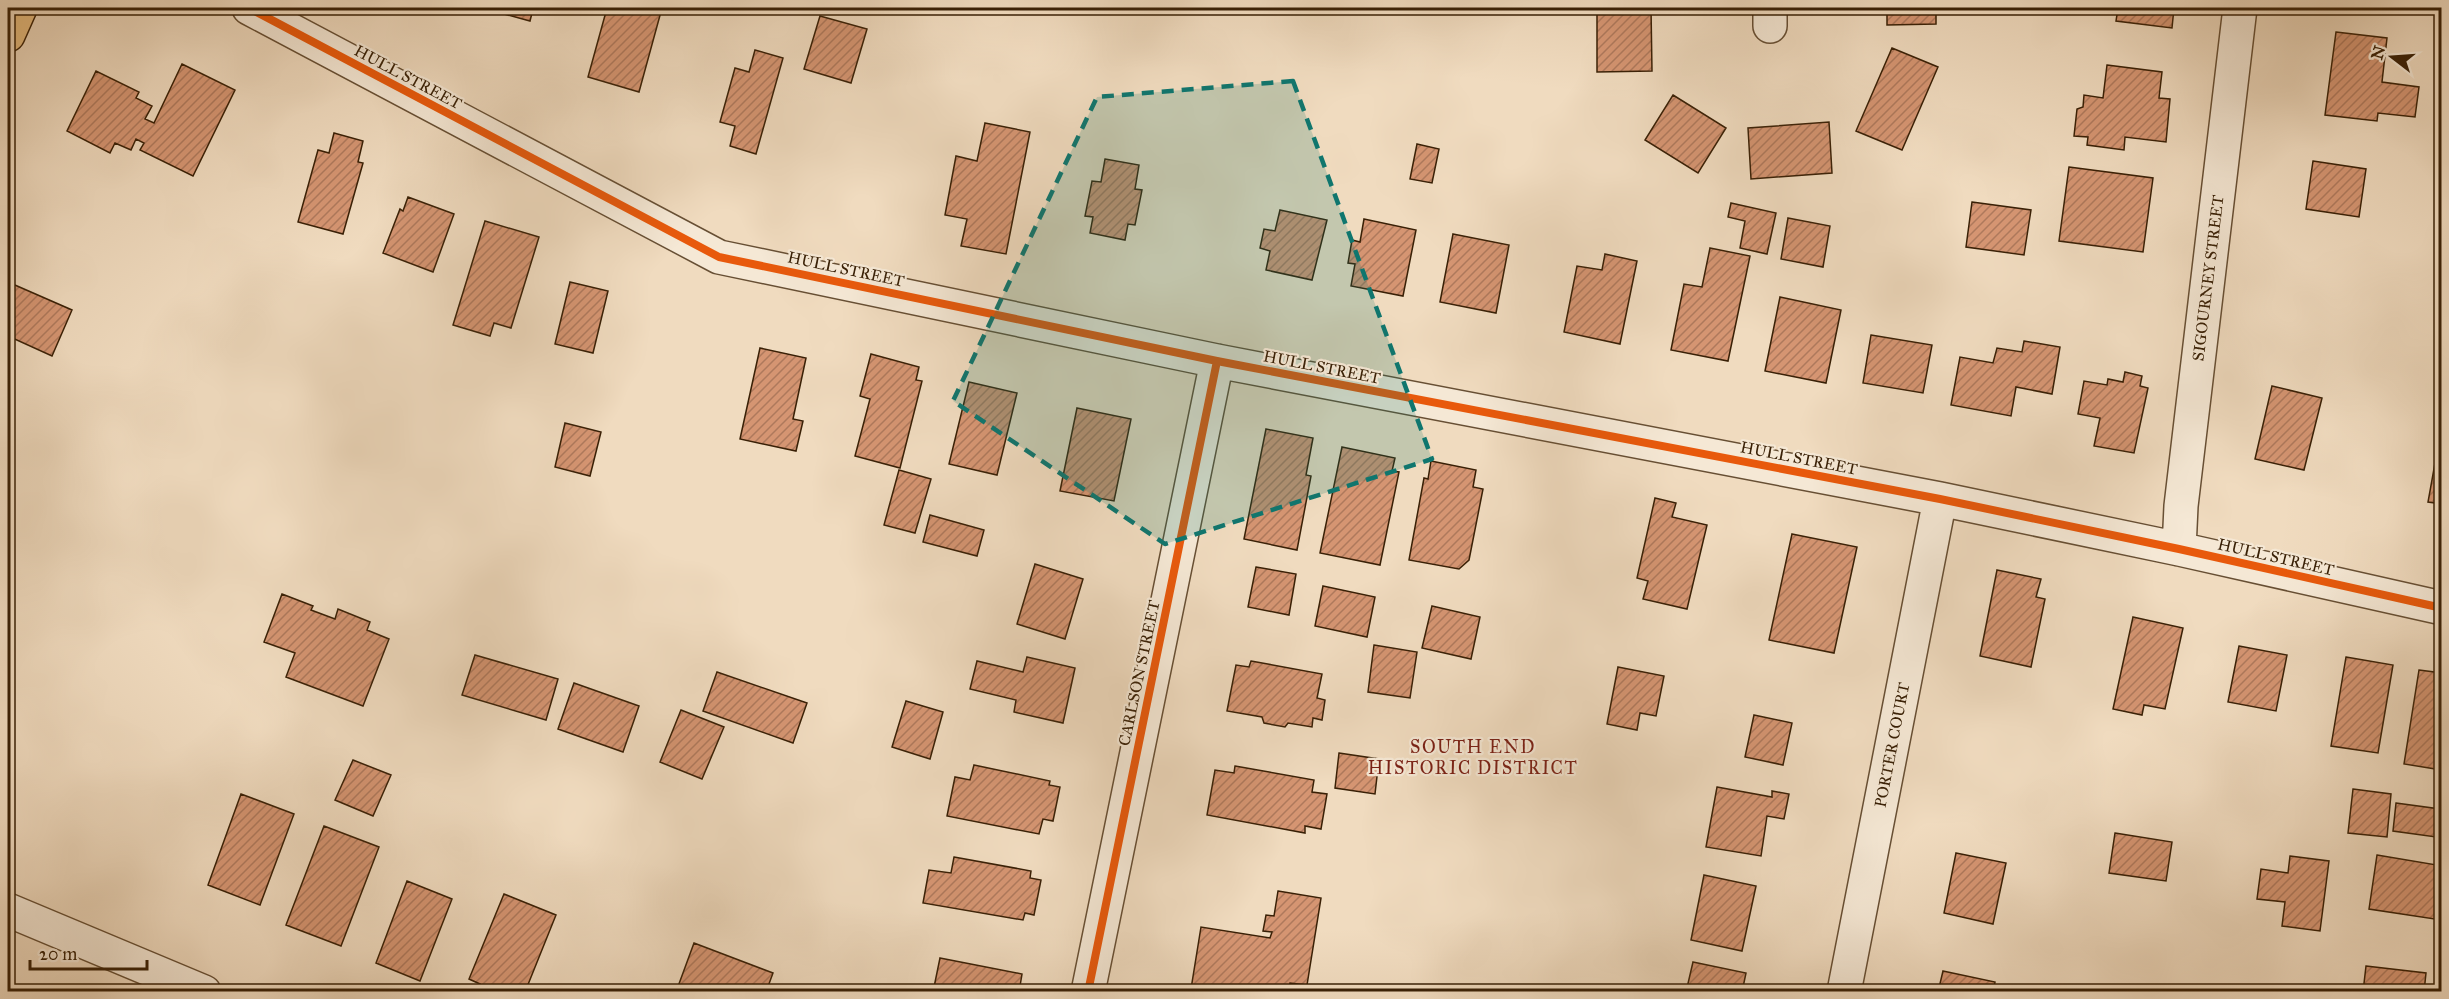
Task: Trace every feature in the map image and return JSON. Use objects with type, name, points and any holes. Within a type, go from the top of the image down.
[{"type":"main road","points":[[8,35],[20,8]]},
{"type":"street","name":"HULL STREET","points":[[249,8],[719,257],[1217,361],[1940,499],[2179,549],[2442,608]]},
{"type":"street","name":"SIGOURNEY STREET","points":[[2179,549],[2181,506],[2240,8]]},
{"type":"street","name":"CARLSON STREET","points":[[1088,992],[1217,361]]},
{"type":"street","name":"PORTER COURT","points":[[1844,992],[1940,499]]},
{"type":"street","points":[[8,910],[204,992]]},
{"type":"highlighted area","points":[[1293,81],[1432,459],[1165,544],[953,401],[1097,97]]},
{"type":"building","points":[[505,8],[551,8],[549,13],[533,9],[530,21],[504,14]]},
{"type":"building","points":[[607,8],[662,8],[639,92],[588,77]]},
{"type":"building","points":[[1597,8],[1651,8],[1652,71],[1597,72]]},
{"type":"building","points":[[1887,8],[1936,8],[1936,24],[1887,25]]},
{"type":"building","points":[[2118,8],[2174,8],[2172,28],[2116,21]]},
{"type":"building","points":[[820,16],[867,29],[851,83],[804,69]]},
{"type":"building","points":[[2336,32],[2387,38],[2382,82],[2419,87],[2415,117],[2378,113],[2377,121],[2325,115]]},
{"type":"building","points":[[1892,48],[1938,67],[1902,150],[1856,131]]},
{"type":"building","points":[[755,50],[783,58],[756,154],[730,146],[735,126],[720,122],[735,68],[749,72]]},
{"type":"building","points":[[182,64],[235,90],[193,176],[140,150],[144,143],[136,139],[131,150],[115,143],[110,153],[67,131],[96,71],[139,92],[136,98],[152,106],[145,119],[154,123]]},
{"type":"building","points":[[2107,65],[2162,72],[2159,98],[2170,99],[2166,142],[2125,137],[2124,150],[2087,145],[2088,137],[2074,136],[2077,109],[2083,107],[2084,95],[2103,98]]},
{"type":"building","points":[[1673,95],[1726,128],[1698,173],[1645,140]]},
{"type":"building","points":[[1829,122],[1832,173],[1751,179],[1748,128]]},
{"type":"building","points":[[985,123],[1030,132],[1006,254],[961,246],[967,219],[945,215],[956,156],[977,161]]},
{"type":"building","points":[[334,133],[363,141],[358,162],[363,163],[343,234],[298,222],[318,150],[329,153]]},
{"type":"building","points":[[1417,144],[1439,149],[1432,183],[1410,179]]},
{"type":"building","points":[[1105,159],[1139,165],[1135,189],[1142,190],[1135,225],[1128,224],[1125,240],[1090,233],[1093,217],[1085,216],[1092,181],[1101,182]]},
{"type":"building","points":[[2313,161],[2366,169],[2359,217],[2306,209]]},
{"type":"building","points":[[2069,167],[2153,178],[2143,252],[2059,241]]},
{"type":"building","points":[[408,197],[454,214],[433,272],[383,253],[400,209],[403,211]]},
{"type":"building","points":[[1972,202],[2031,210],[2024,255],[1966,247]]},
{"type":"building","points":[[1731,203],[1776,213],[1767,254],[1740,248],[1745,221],[1728,217]]},
{"type":"building","points":[[1280,210],[1327,220],[1312,280],[1266,270],[1270,251],[1260,248],[1264,229],[1275,231]]},
{"type":"building","points":[[1788,218],[1830,226],[1823,267],[1781,259]]},
{"type":"building","points":[[1364,219],[1416,230],[1403,296],[1351,286],[1355,264],[1348,263],[1352,240],[1360,242]]},
{"type":"building","points":[[485,221],[539,237],[511,328],[494,323],[490,336],[453,325]]},
{"type":"building","points":[[1453,234],[1509,245],[1496,313],[1440,302]]},
{"type":"building","points":[[1710,248],[1750,256],[1728,361],[1671,350],[1684,284],[1702,287]]},
{"type":"building","points":[[1605,254],[1637,261],[1620,344],[1564,332],[1577,266],[1602,270]]},
{"type":"building","points":[[8,282],[72,310],[52,356],[8,336]]},
{"type":"building","points":[[570,282],[608,291],[593,353],[555,344]]},
{"type":"building","points":[[1780,297],[1841,310],[1826,383],[1765,371]]},
{"type":"building","points":[[1871,335],[1932,345],[1923,393],[1863,383]]},
{"type":"building","points":[[2024,341],[2060,347],[2052,394],[2016,387],[2011,416],[1951,405],[1960,357],[1993,363],[1997,348],[2022,352]]},
{"type":"building","points":[[760,348],[806,358],[793,419],[803,421],[796,451],[740,439]]},
{"type":"building","points":[[871,354],[919,367],[916,380],[922,381],[900,468],[855,456],[870,399],[860,396]]},
{"type":"building","points":[[2125,372],[2142,376],[2140,386],[2148,388],[2134,453],[2094,446],[2100,418],[2078,414],[2084,381],[2107,385],[2108,379],[2123,382]]},
{"type":"building","points":[[969,382],[1017,393],[997,475],[949,464]]},
{"type":"building","points":[[2272,386],[2322,398],[2304,470],[2255,459]]},
{"type":"building","points":[[1077,408],[1131,419],[1114,501],[1060,491]]},
{"type":"building","points":[[565,423],[601,432],[590,476],[555,467]]},
{"type":"building","points":[[1266,429],[1313,438],[1306,475],[1311,476],[1297,550],[1244,539]]},
{"type":"building","points":[[1342,447],[1395,458],[1392,471],[1399,472],[1380,565],[1320,553]]},
{"type":"building","points":[[2437,452],[2442,453],[2442,504],[2428,502]]},
{"type":"building","points":[[1431,461],[1476,470],[1473,487],[1483,489],[1469,560],[1459,569],[1409,560],[1424,478],[1428,479]]},
{"type":"building","points":[[899,470],[931,479],[915,533],[884,525]]},
{"type":"building","points":[[1655,498],[1676,503],[1672,517],[1707,525],[1687,609],[1643,599],[1648,581],[1637,578]]},
{"type":"building","points":[[930,515],[984,530],[977,556],[923,542]]},
{"type":"building","points":[[1792,534],[1857,547],[1834,653],[1769,640]]},
{"type":"building","points":[[1035,564],[1083,579],[1065,639],[1017,624]]},
{"type":"building","points":[[1256,567],[1296,574],[1289,615],[1248,607]]},
{"type":"building","points":[[1997,570],[2041,579],[2036,597],[2045,599],[2031,667],[1980,656]]},
{"type":"building","points":[[1323,586],[1375,597],[1367,637],[1315,626]]},
{"type":"building","points":[[282,594],[313,606],[311,610],[335,619],[338,609],[370,622],[367,630],[389,639],[363,706],[286,677],[295,653],[264,642]]},
{"type":"building","points":[[1432,606],[1480,617],[1471,659],[1422,648]]},
{"type":"building","points":[[2133,617],[2183,628],[2165,709],[2144,705],[2142,715],[2113,709]]},
{"type":"building","points":[[1374,645],[1417,652],[1410,698],[1368,692]]},
{"type":"building","points":[[2239,646],[2287,655],[2276,711],[2228,702]]},
{"type":"building","points":[[475,655],[558,679],[546,720],[462,695]]},
{"type":"building","points":[[1027,657],[1075,668],[1063,723],[1014,712],[1016,700],[970,689],[977,661],[1023,672]]},
{"type":"building","points":[[2346,657],[2393,665],[2378,753],[2331,746]]},
{"type":"building","points":[[1251,661],[1322,674],[1317,698],[1325,700],[1322,720],[1313,718],[1312,727],[1288,723],[1285,727],[1264,723],[1262,717],[1227,711],[1236,665],[1249,667]]},
{"type":"building","points":[[1618,667],[1664,676],[1656,716],[1640,713],[1637,730],[1607,724]]},
{"type":"building","points":[[2419,670],[2442,673],[2442,770],[2404,764]]},
{"type":"building","points":[[717,672],[807,703],[793,743],[703,711]]},
{"type":"building","points":[[574,683],[639,706],[623,752],[558,729]]},
{"type":"building","points":[[906,701],[943,712],[930,759],[892,747]]},
{"type":"building","points":[[681,710],[724,727],[702,779],[660,762]]},
{"type":"building","points":[[1754,715],[1792,723],[1783,765],[1745,757]]},
{"type":"building","points":[[1339,753],[1379,759],[1375,794],[1335,788]]},
{"type":"building","points":[[353,760],[391,775],[373,816],[335,800]]},
{"type":"building","points":[[974,765],[1050,781],[1049,785],[1060,787],[1053,821],[1043,819],[1039,834],[947,816],[955,777],[970,780]]},
{"type":"building","points":[[1235,766],[1314,780],[1312,792],[1327,794],[1321,829],[1305,826],[1305,833],[1207,815],[1215,770],[1234,773]]},
{"type":"building","points":[[1717,787],[1772,797],[1772,791],[1789,794],[1784,819],[1767,816],[1761,856],[1706,847]]},
{"type":"building","points":[[2353,789],[2391,794],[2387,837],[2348,833]]},
{"type":"building","points":[[241,794],[294,814],[260,905],[208,885]]},
{"type":"building","points":[[2396,803],[2440,809],[2436,837],[2393,831]]},
{"type":"building","points":[[324,826],[379,847],[341,946],[286,925]]},
{"type":"building","points":[[2115,833],[2172,842],[2166,881],[2109,873]]},
{"type":"building","points":[[1956,853],[2006,863],[1993,924],[1944,913]]},
{"type":"building","points":[[2377,855],[2437,865],[2436,873],[2442,874],[2441,920],[2369,909]]},
{"type":"building","points":[[2290,856],[2329,861],[2320,931],[2282,926],[2285,902],[2257,899],[2261,869],[2288,873]]},
{"type":"building","points":[[954,857],[1031,871],[1030,878],[1041,880],[1034,915],[1025,913],[1023,920],[923,903],[929,870],[951,873]]},
{"type":"building","points":[[1704,875],[1756,886],[1742,951],[1691,940]]},
{"type":"building","points":[[407,881],[452,899],[420,981],[376,963]]},
{"type":"building","points":[[1278,891],[1321,898],[1307,985],[1290,983],[1288,992],[1204,992],[1191,989],[1201,927],[1270,938],[1272,932],[1263,931],[1266,915],[1274,916]]},
{"type":"building","points":[[504,894],[556,915],[525,992],[477,992],[480,984],[469,979]]},
{"type":"building","points":[[694,943],[773,973],[766,992],[676,992]]},
{"type":"building","points":[[940,958],[1022,974],[1019,992],[933,992]]},
{"type":"building","points":[[1693,962],[1746,973],[1742,992],[1686,992]]},
{"type":"building","points":[[2366,966],[2426,973],[2424,992],[2363,992]]},
{"type":"building","points":[[1943,971],[1995,982],[1993,992],[1938,992]]},
{"type":"cycle path","points":[[249,8],[719,257],[1217,361],[1940,499],[2179,549],[2442,608]]},
{"type":"cycle path","points":[[1088,992],[1217,361]]},
{"type":"district","name":"SOUTH END HISTORIC DISTRICT","points":[[1473,757]]}]
